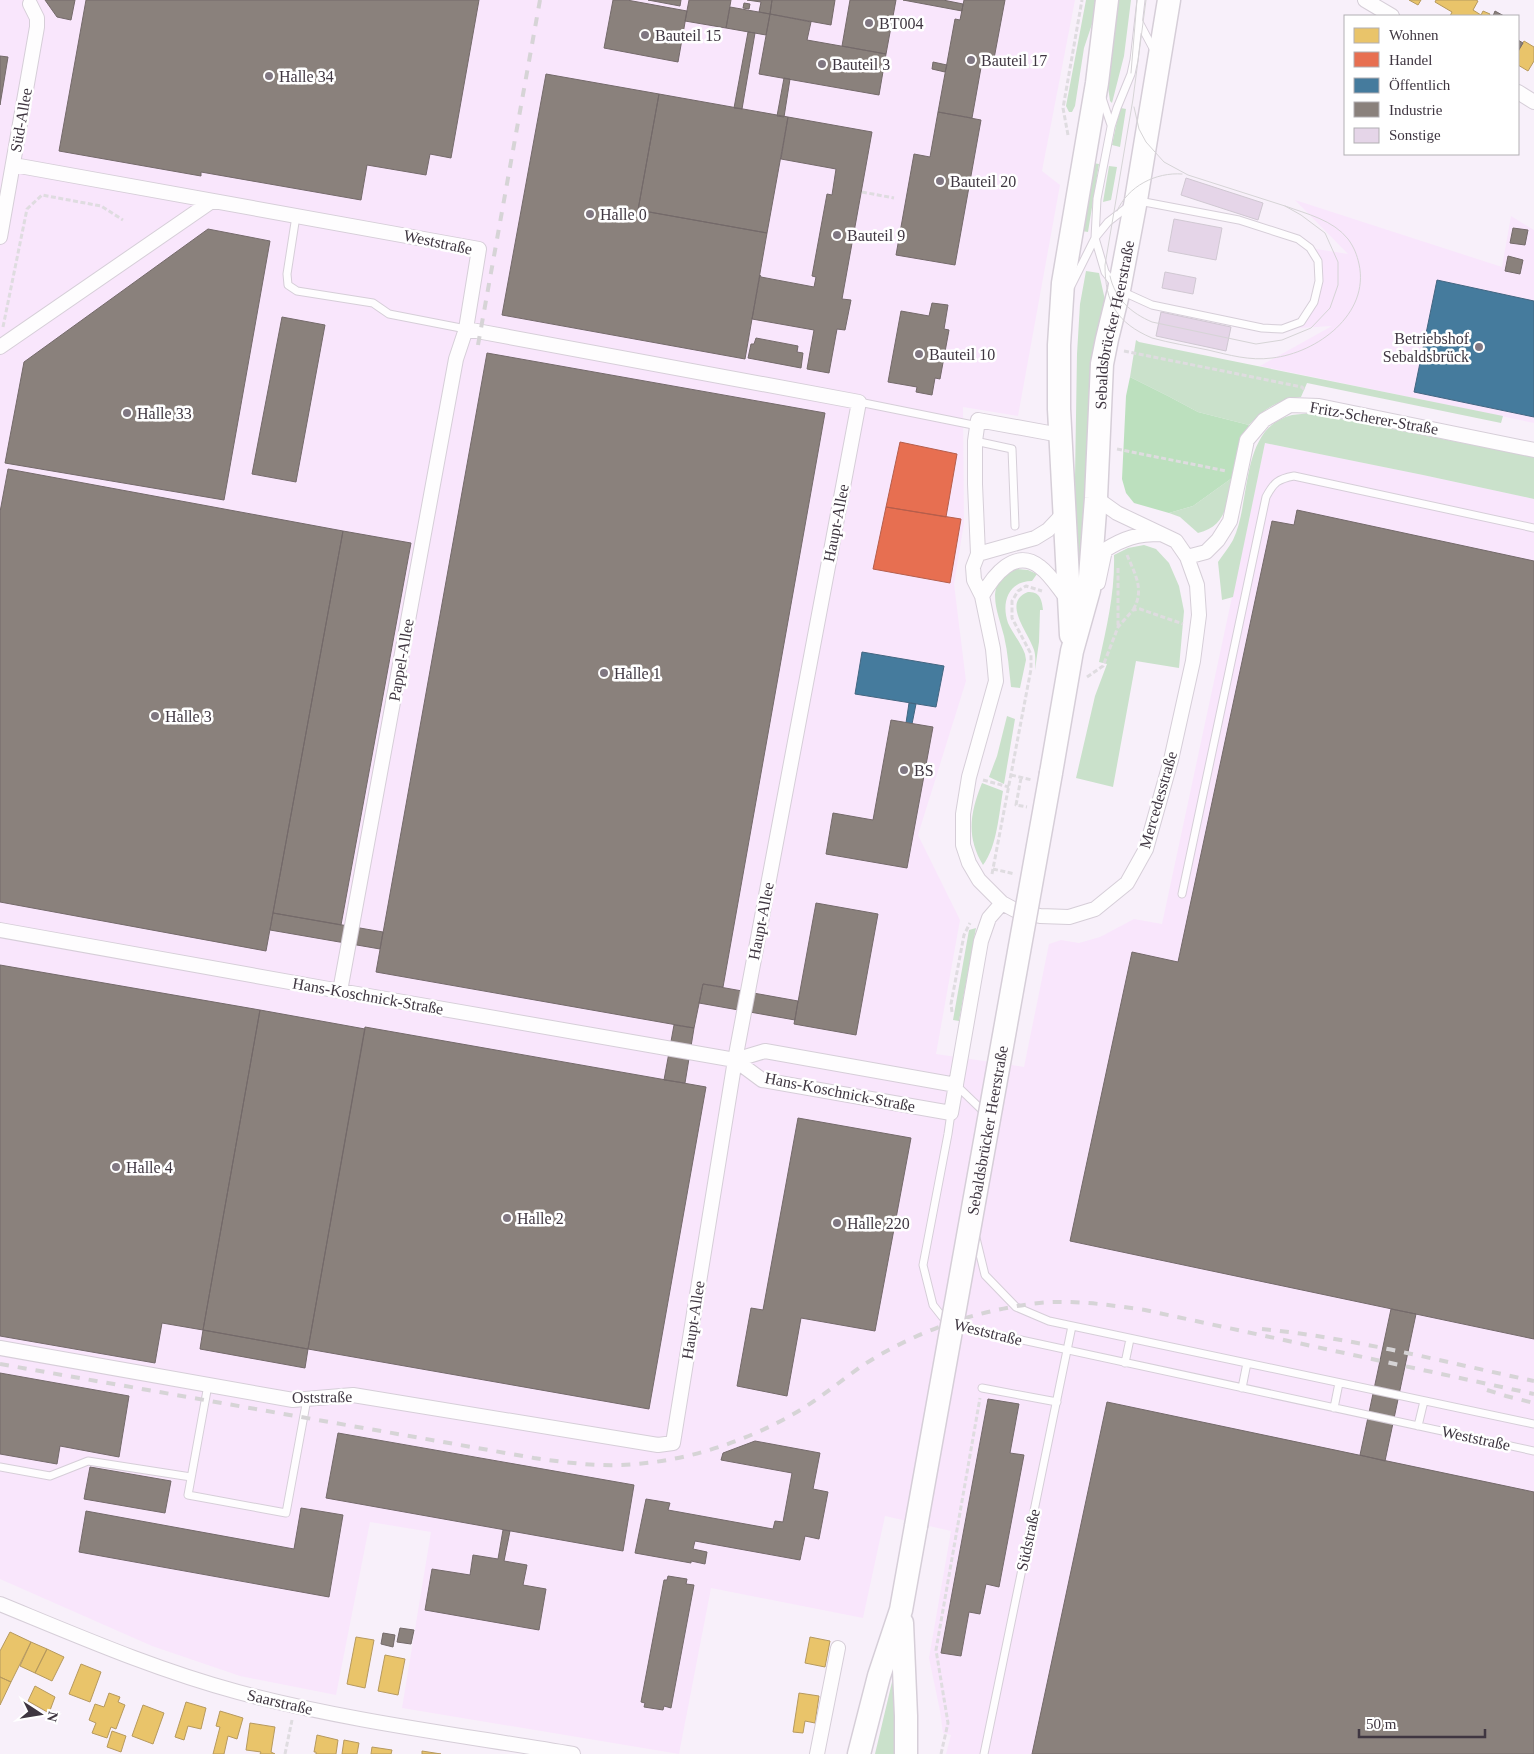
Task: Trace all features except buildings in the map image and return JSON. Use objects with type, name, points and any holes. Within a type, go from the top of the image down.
[{"type":"main road","name":"Sebaldsbrücker Heerstraße","points":[[1072,651],[1058,409],[1059,345],[1064,283],[1097,83],[1108,0]]},
{"type":"main road","name":"Sebaldsbrücker Heerstraße","points":[[859,1754],[879,1676],[901,1610],[1072,651],[1089,590],[1096,498],[1102,364],[1119,290],[1136,200],[1169,0]]},
{"type":"main road","name":"Sebaldsbrücker Heerstraße","points":[[901,1610],[906,1754]]},
{"type":"street","points":[[1365,0],[1390,15]]},
{"type":"street","name":"Süd-Allee","points":[[0,237],[37,27],[37,18],[29,2]]},
{"type":"street","points":[[1519,93],[1534,102]]},
{"type":"street","name":"Weststraße","points":[[14,166],[479,249],[466,329]]},
{"type":"street","points":[[1,340],[212,201]]},
{"type":"street","points":[[466,329],[859,402]]},
{"type":"street","name":"Pappel-Allee","points":[[340,991],[454,369],[466,329]]},
{"type":"street","name":"Haupt-Allee","points":[[673,1442],[736,1060],[859,402]]},
{"type":"street","name":"Fritz-Scherer-Straße","points":[[1187,557],[1206,552],[1218,540],[1230,522],[1247,440],[1264,420],[1290,405],[1319,406],[1534,450]]},
{"type":"street","points":[[978,426],[978,420],[1060,435]]},
{"type":"street","name":"Mercedesstraße","points":[[978,426],[976,441],[978,554],[974,568],[974,580],[982,596],[996,681],[969,777],[963,814],[963,845],[969,863],[978,880],[985,888],[1002,903],[1017,911],[1040,916],[1069,917],[1095,909],[1127,883],[1146,849],[1171,760],[1193,661],[1199,615],[1197,585],[1187,557],[1176,541],[1117,513],[1096,498]]},
{"type":"street","points":[[978,554],[1035,538],[1048,530],[1065,512]]},
{"type":"street","points":[[1089,590],[1099,582],[1105,550],[1121,540],[1143,534],[1164,534]]},
{"type":"street","points":[[982,596],[991,580],[1008,564],[1024,560],[1039,566],[1068,600]]},
{"type":"street","points":[[951,1113],[981,942],[989,918],[1002,903]]},
{"type":"street","name":"Hans-Koschnick-Straße","points":[[0,930],[736,1060],[765,1051],[956,1085]]},
{"type":"street","name":"Hans-Koschnick-Straße","points":[[736,1060],[762,1080],[951,1113]]},
{"type":"street","name":"Oststraße","points":[[0,1348],[293,1400],[353,1395],[658,1446],[673,1442]]},
{"type":"street","name":"Saarstraße","points":[[0,1604],[159,1668],[238,1692],[294,1706],[348,1716],[573,1754]]},
{"type":"street","points":[[817,1754],[838,1648]]},
{"type":"lane","points":[[1062,306],[1094,238],[1108,222],[1136,200],[1239,220],[1298,239],[1310,248],[1318,262],[1319,281],[1314,302],[1302,322],[1282,330],[1262,328],[1152,305],[1119,290],[1105,272],[1094,238],[1097,199],[1111,127],[1131,74],[1141,0]]},
{"type":"lane","points":[[1139,22],[1160,61]]},
{"type":"lane","points":[[1097,83],[1111,127]]},
{"type":"lane","points":[[296,216],[287,274],[288,285],[298,291],[373,303],[389,314],[466,329]]},
{"type":"lane","points":[[859,402],[978,426]]},
{"type":"lane","points":[[976,441],[1012,449],[1015,526]]},
{"type":"lane","points":[[1182,894],[1266,498],[1272,486],[1282,478],[1294,476],[1534,528]]},
{"type":"lane","name":"Weststraße","points":[[956,1085],[983,1111],[976,1242],[985,1274],[1016,1307],[1049,1322],[1534,1424]]},
{"type":"lane","name":"Weststraße","points":[[951,1113],[923,1265],[933,1305],[948,1324],[1534,1451]]},
{"type":"lane","name":"Südstraße","points":[[984,1754],[1072,1326]]},
{"type":"lane","points":[[1125,1363],[1130,1338]]},
{"type":"lane","points":[[1242,1388],[1247,1363]]},
{"type":"lane","points":[[1334,1408],[1339,1383]]},
{"type":"lane","points":[[208,1384],[188,1495],[286,1513],[308,1399]]},
{"type":"lane","points":[[982,1388],[1057,1402]]},
{"type":"lane","points":[[1418,1426],[1424,1401]]},
{"type":"lane","points":[[0,1466],[50,1476],[88,1461],[191,1478]]},
{"type":"path","points":[[1069,140],[1062,108],[1082,0]]},
{"type":"path","points":[[862,192],[894,198]]},
{"type":"path","points":[[1,340],[27,209],[42,195],[100,206],[123,220]]},
{"type":"path","points":[[1105,348],[1302,387],[1319,406]]},
{"type":"path","points":[[1117,441],[1117,449],[1239,474]]},
{"type":"path","points":[[1116,543],[1118,627]]},
{"type":"path","points":[[985,888],[994,869],[1031,669],[1031,654],[1012,618],[1012,601],[1018,591],[1026,586],[1068,600]]},
{"type":"path","points":[[1065,694],[1103,666],[1118,627],[1133,610],[1140,609],[1167,617],[1197,630]]},
{"type":"path","points":[[1011,776],[1022,778]]},
{"type":"path","points":[[969,777],[1009,787]]},
{"type":"path","points":[[994,869],[1020,875]]},
{"type":"path","points":[[941,1754],[948,1723],[936,1650],[982,1388]]},
{"type":"path","points":[[285,1754],[294,1706]]},
{"type":"shaded area","points":[[0,0],[1075,0],[1042,171],[1060,185],[1018,416],[963,407],[964,523],[954,584],[966,681],[918,835],[960,920],[936,1054],[1024,1067],[1049,944],[1061,940],[1079,943],[1100,937],[1134,919],[1162,924],[1265,443],[1534,499],[1534,1754],[946,1754],[951,1735],[943,1733],[929,1658],[951,1531],[885,1516],[863,1618],[711,1588],[679,1754],[402,1708],[431,1532],[370,1522],[336,1695],[240,1676],[152,1646],[0,1579]]},
{"type":"shaded area","points":[[1295,200],[1502,267],[1511,216],[1534,230],[1534,423],[1260,366],[1332,326],[1282,329],[1301,322],[1314,302],[1318,262],[1310,248],[1348,254]]},
{"type":"green space","points":[[1086,0],[1097,0],[1095,15],[1084,48],[1075,106],[1072,112],[1069,112],[1066,106]]},
{"type":"green space","points":[[1116,0],[1131,0],[1124,56],[1112,103],[1110,101],[1107,80]]},
{"type":"green space","points":[[1121,108],[1126,109],[1120,147],[1112,145]]},
{"type":"green space","points":[[1093,163],[1099,164],[1088,232],[1082,231]]},
{"type":"green space","points":[[1109,166],[1117,167],[1111,200],[1103,202]]},
{"type":"green space","points":[[1086,271],[1099,273],[1105,300],[1101,318],[1080,560],[1078,560],[1075,478],[1077,354],[1080,304]]},
{"type":"green space","points":[[1136,340],[1503,416],[1501,423],[1307,383],[1301,397],[1272,406],[1249,425],[1198,412],[1130,377]]},
{"type":"green space","points":[[1130,377],[1198,412],[1249,425],[1240,441],[1232,478],[1193,506],[1169,513],[1134,503],[1126,493],[1122,479],[1126,396]]},
{"type":"green space","points":[[1311,413],[1534,457],[1534,499],[1265,443],[1233,597],[1222,600],[1218,562],[1233,540],[1239,524],[1255,450],[1263,435],[1275,423],[1292,415]]},
{"type":"green space","points":[[1232,478],[1224,512],[1215,525],[1208,530],[1198,533],[1180,517],[1169,513],[1193,506]]},
{"type":"green space","points":[[1144,545],[1156,549],[1169,563],[1179,586],[1184,611],[1179,668],[1136,661],[1113,787],[1076,778],[1095,696],[1107,664],[1099,662],[1112,596],[1114,555],[1128,548]]},
{"type":"green space","points":[[1017,569],[1028,570],[1037,574],[1032,581],[1024,582],[1012,589],[1006,601],[1005,608],[1008,623],[1025,654],[1026,660],[1020,688],[1011,687],[1005,642],[995,598],[999,581]]},
{"type":"green space","points":[[1028,592],[1038,595],[1043,610],[1040,610],[1039,642],[1035,670],[1034,650],[1017,610],[1017,603],[1020,597]]},
{"type":"green space","points":[[1007,716],[1015,719],[1004,784],[989,777],[997,756]]},
{"type":"green space","points":[[982,783],[1003,791],[994,839],[988,858],[983,865],[974,845],[972,835],[973,815]]},
{"type":"green space","points":[[976,928],[959,1021],[953,1020],[969,930]]},
{"type":"green space","points":[[892,1682],[894,1682],[898,1754],[875,1754]]},
{"type":"tram line","points":[[1131,73],[1137,0]]},
{"type":"tram line","points":[[1146,0],[1133,99],[1105,265],[1107,290],[1115,310],[1130,326],[1152,338],[1240,357],[1264,359],[1289,355],[1322,339],[1336,328],[1348,314],[1356,299],[1360,282],[1359,264],[1355,251],[1342,232],[1319,218],[1285,206]]},
{"type":"tram line","points":[[1110,276],[1116,292],[1125,304],[1131,310],[1152,322],[1256,344],[1282,340],[1311,328],[1330,308],[1338,285],[1338,262],[1325,233],[1285,206],[1188,175],[1164,162],[1146,142],[1139,129],[1134,107]]},
{"type":"tram line","points":[[1117,211],[1128,194],[1144,182],[1162,175],[1182,174]]},
{"type":"railway","points":[[478,345],[540,0]]},
{"type":"railway","points":[[0,1364],[534,1458],[609,1465],[643,1463],[689,1456],[734,1442],[797,1412],[869,1361],[913,1338],[973,1316],[1035,1303],[1093,1303],[1145,1310],[1534,1394]]},
{"type":"railway","points":[[1262,1329],[1365,1344],[1534,1381]]},
{"type":"railway","points":[[1487,1390],[1534,1403]]},
{"type":"place","name":"BT004","points":[[869,23]]},
{"type":"place","name":"Bauteil 15","points":[[645,35]]},
{"type":"place","name":"Bauteil 17","points":[[971,60]]},
{"type":"place","name":"Bauteil 3","points":[[822,64]]},
{"type":"place","name":"Halle 34","points":[[269,76]]},
{"type":"place","name":"Bauteil 20","points":[[940,181]]},
{"type":"place","name":"Halle 0","points":[[590,214]]},
{"type":"place","name":"Bauteil 9","points":[[837,235]]},
{"type":"place","name":"Betriebshof Sebaldsbrück","points":[[1479,347]]},
{"type":"place","name":"Bauteil 10","points":[[919,354]]},
{"type":"place","name":"Halle 33","points":[[127,413]]},
{"type":"place","name":"Halle 1","points":[[604,673]]},
{"type":"place","name":"Halle 3","points":[[155,716]]},
{"type":"place","name":"BS","points":[[904,770]]},
{"type":"place","name":"Halle 4","points":[[116,1167]]},
{"type":"place","name":"Halle 2","points":[[507,1218]]},
{"type":"place","name":"Halle 220","points":[[837,1223]]}]
